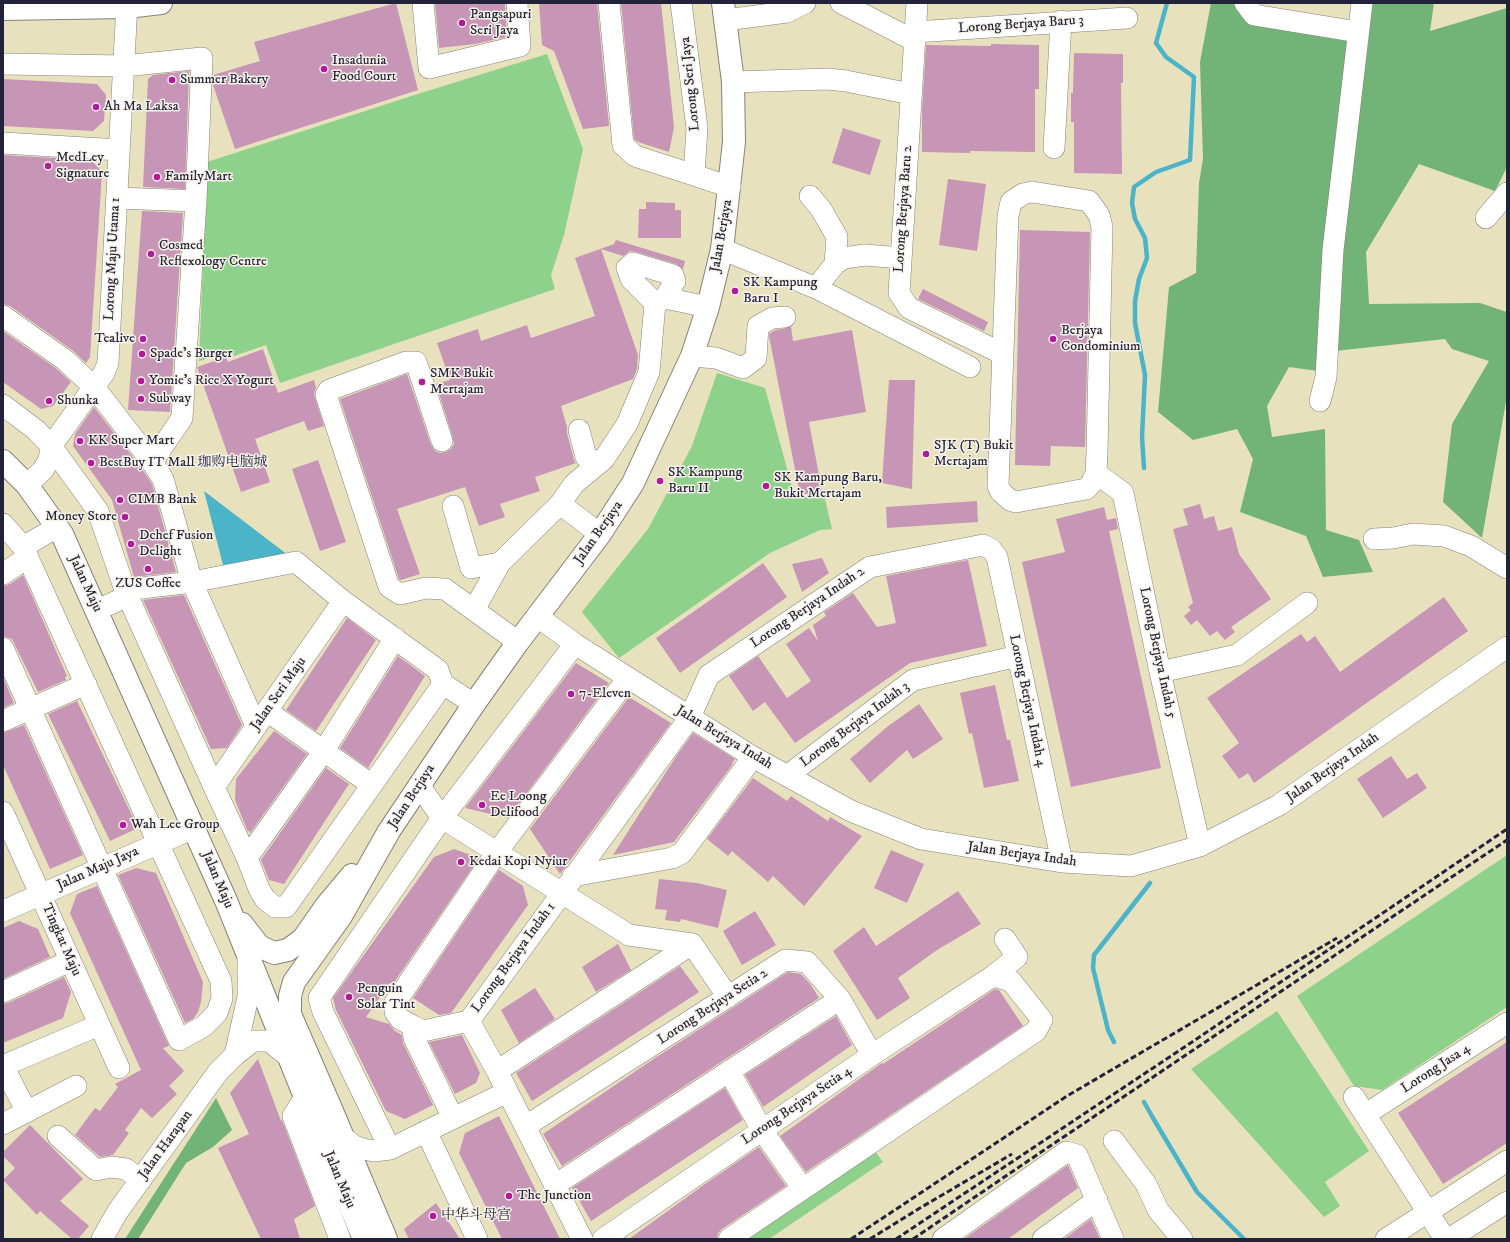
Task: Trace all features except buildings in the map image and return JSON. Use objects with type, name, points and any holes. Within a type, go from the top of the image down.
[{"type":"main road","points":[[3,9],[161,3]]},
{"type":"main road","name":"Jalan Berjaya","points":[[290,996],[294,982],[340,916],[389,832],[419,785],[518,642],[600,534],[634,483],[692,356],[708,307],[722,249],[730,187],[734,142],[733,82],[724,12]]},
{"type":"main road","name":"Jalan Maju","points":[[3,461],[27,485],[58,526],[62,534],[227,903],[248,959],[364,1239]]},
{"type":"main road","points":[[227,903],[259,946],[274,953],[288,950],[303,939],[326,906],[389,832]]},
{"type":"main road","name":"Jalan Maju","points":[[290,996],[290,1014],[386,1239]]},
{"type":"street","points":[[423,3],[429,68],[520,46],[517,3]]},
{"type":"street","points":[[610,3],[623,145],[635,156],[730,187]]},
{"type":"street","name":"Lorong Seri Jaya","points":[[681,3],[697,128],[694,175]]},
{"type":"street","points":[[724,12],[787,12],[805,3]]},
{"type":"street","points":[[841,3],[915,36]]},
{"type":"street","name":"Lorong Berjaya Baru 2","points":[[917,3],[899,293],[909,308],[1002,354]]},
{"type":"street","points":[[1245,3],[1254,15],[1358,32]]},
{"type":"street","points":[[1320,401],[1326,377],[1333,250],[1362,3]]},
{"type":"street","name":"Lorong Maju Utama 1","points":[[27,485],[43,470],[49,460],[51,446],[104,373],[108,363],[127,5]]},
{"type":"street","name":"Lorong Berjaya Baru 3","points":[[915,36],[1061,21],[1127,18]]},
{"type":"street","points":[[1054,148],[1061,21]]},
{"type":"street","points":[[3,64],[124,66],[202,58],[196,201],[182,418],[152,462]]},
{"type":"street","points":[[733,82],[840,80],[911,94]]},
{"type":"street","points":[[3,144],[119,150]]},
{"type":"street","points":[[1032,192],[1089,201],[1099,215],[1102,227],[1096,474],[1091,484],[1086,489],[1016,502],[1010,500],[1001,492],[998,486],[1008,216],[1011,202],[1022,194],[1032,192]]},
{"type":"street","points":[[1486,218],[1507,193]]},
{"type":"street","points":[[810,196],[821,208],[837,238],[835,264]]},
{"type":"street","points":[[117,198],[196,201]]},
{"type":"street","points":[[722,249],[816,288],[970,367]]},
{"type":"street","points":[[816,288],[835,264],[844,258],[865,255],[901,258]]},
{"type":"street","points":[[474,610],[500,563],[560,504],[574,484],[604,459],[627,424],[649,372],[660,300],[708,307]]},
{"type":"street","points":[[3,316],[65,360],[94,387],[152,462],[163,479],[192,582],[262,718],[323,752],[372,785]]},
{"type":"street","points":[[692,356],[716,358],[743,368],[756,358],[758,326],[772,318],[785,317]]},
{"type":"street","points":[[442,441],[416,362],[406,362],[329,390],[326,395],[389,587],[400,594],[426,588],[445,589],[518,642]]},
{"type":"street","points":[[3,405],[36,430],[51,446],[98,511],[127,593],[214,787],[248,858],[259,889],[265,899],[275,907],[286,907],[443,684]]},
{"type":"street","points":[[579,430],[586,456],[592,462],[604,459]]},
{"type":"street","name":"Lorong Berjaya Indah 5","points":[[1096,474],[1123,492],[1160,672],[1200,846]]},
{"type":"street","points":[[560,504],[600,534]]},
{"type":"street","points":[[453,506],[471,568]]},
{"type":"street","points":[[3,524],[25,552],[221,981],[222,998],[217,1013],[204,1026],[179,1040],[3,648]]},
{"type":"street","points":[[3,574],[25,552],[58,526]]},
{"type":"street","points":[[1374,539],[1393,538],[1413,534],[1444,536],[1472,546],[1505,567]]},
{"type":"street","name":"Lorong Berjaya Indah 4","points":[[984,545],[991,549],[997,556],[1062,862]]},
{"type":"street","name":"Lorong Berjaya Indah 2","points":[[690,717],[708,675],[870,567],[984,545]]},
{"type":"street","points":[[97,610],[127,593],[296,562],[343,601],[438,670],[443,684],[474,704]]},
{"type":"street","points":[[445,589],[471,568],[500,563]]},
{"type":"street","name":"Jalan Seri Maju","points":[[214,787],[343,601]]},
{"type":"street","points":[[1160,672],[1237,655],[1306,603]]},
{"type":"street","name":"Jalan Berjaya Indah","points":[[537,616],[575,644],[754,757],[851,811],[921,839],[1062,862],[1131,866],[1200,846],[1279,805],[1507,648]]},
{"type":"street","points":[[248,858],[323,752],[395,638]]},
{"type":"street","points":[[390,1149],[323,1012],[319,998],[442,818],[575,644]]},
{"type":"street","name":"Lorong Berjaya Indah 3","points":[[787,776],[913,680],[1018,656]]},
{"type":"street","points":[[469,1020],[423,1031],[400,1019],[395,1012],[395,1003],[497,852],[628,678]]},
{"type":"street","points":[[3,721],[86,684]]},
{"type":"street","name":"Lorong Berjaya Indah 1","points":[[582,1239],[526,1126],[469,1020],[690,717]]},
{"type":"street","points":[[574,876],[672,858],[682,853],[754,757]]},
{"type":"street","points":[[419,785],[442,818],[629,935],[692,944],[728,997]]},
{"type":"street","name":"Tingkat Maju","points":[[3,812],[8,837],[40,895],[118,1068]]},
{"type":"street","name":"Jalan Maju Jaya","points":[[3,911],[194,828]]},
{"type":"street","name":"Lorong Berjaya Setia 4","points":[[603,1239],[872,1055],[993,976],[1017,957],[1005,939]]},
{"type":"street","points":[[497,1071],[692,944]]},
{"type":"street","points":[[235,1055],[248,997],[248,959]]},
{"type":"street","name":"Lorong Berjaya Setia 2","points":[[526,1126],[785,960],[807,962],[840,999],[872,1055]]},
{"type":"street","points":[[3,992],[70,962]]},
{"type":"street","points":[[729,1239],[1036,1031],[1042,1020],[1011,981],[993,976]]},
{"type":"street","points":[[555,1185],[840,999]]},
{"type":"street","name":"Lorong Jasa 4","points":[[1366,1114],[1507,1023]]},
{"type":"street","points":[[27,1112],[3,1066],[99,1025]]},
{"type":"street","points":[[413,1026],[414,1038],[453,1118]]},
{"type":"street","name":"Jalan Harapan","points":[[102,1239],[118,1211],[218,1072],[235,1055],[253,1041],[268,1041],[288,1056]]},
{"type":"street","points":[[729,1071],[762,1130],[803,1189]]},
{"type":"street","points":[[3,1124],[76,1086]]},
{"type":"street","points":[[343,1137],[354,1146],[363,1149],[374,1151],[390,1149],[507,1092]]},
{"type":"street","points":[[305,1097],[293,1116],[340,1239]]},
{"type":"street","points":[[1354,1097],[1445,1239]]},
{"type":"street","points":[[426,1131],[477,1239]]},
{"type":"street","points":[[58,1136],[96,1170],[111,1166],[126,1170],[140,1180]]},
{"type":"street","points":[[1114,1142],[1146,1184],[1158,1210],[1182,1239]]},
{"type":"street","points":[[943,1239],[1066,1152],[1077,1155],[1113,1239]]},
{"type":"street","points":[[1386,1239],[1507,1161]]},
{"type":"street","points":[[1043,1239],[1097,1200]]},
{"type":"street","points":[[1449,1239],[1507,1202]]},
{"type":"green space","points":[[1211,3],[1235,3],[1349,36],[1318,371],[1289,367],[1267,406],[1272,437],[1325,429],[1326,530],[1359,540],[1373,572],[1323,577],[1306,536],[1240,512],[1253,459],[1237,429],[1193,440],[1158,412],[1169,287],[1196,273],[1199,183],[1203,159],[1200,62]]},
{"type":"green space","points":[[1373,3],[1434,3],[1430,31],[1507,8],[1507,167],[1495,191],[1419,164],[1366,252],[1369,304],[1480,303],[1507,312],[1507,396],[1482,538],[1443,502],[1452,424],[1489,361],[1452,349],[1445,339],[1335,351],[1342,241],[1365,40]]},
{"type":"green space","points":[[547,54],[583,149],[564,235],[551,275],[555,289],[280,383],[266,345],[234,356],[231,352],[199,361],[207,162]]},
{"type":"green space","points":[[717,373],[765,388],[795,498],[824,495],[832,529],[820,530],[770,553],[619,658],[582,612],[648,529],[692,446]]},
{"type":"green space","points":[[1507,855],[1507,1007],[1382,1090],[1354,1086],[1297,996]]},
{"type":"green space","points":[[1277,1011],[1369,1151],[1325,1182],[1340,1206],[1324,1217],[1191,1069]]},
{"type":"green space","points":[[216,1098],[232,1130],[213,1147],[186,1163],[138,1239],[125,1239]]},
{"type":"green space","points":[[872,1147],[883,1162],[769,1239],[743,1239]]},
{"type":"water","points":[[204,491],[288,555],[223,565]]},
{"type":"waterway","points":[[1144,468],[1142,437],[1145,375],[1135,323],[1135,301],[1139,279],[1147,258],[1145,238],[1135,219],[1132,203],[1134,187],[1156,172],[1190,160],[1194,77],[1166,57],[1156,43],[1167,3]]},
{"type":"waterway","points":[[1114,1042],[1108,1030],[1093,968],[1094,955],[1150,883]]},
{"type":"waterway","points":[[1144,1102],[1197,1192],[1244,1239]]},
{"type":"railway","points":[[896,1239],[1195,1040],[1507,829]]},
{"type":"railway","points":[[913,1239],[1507,840]]},
{"type":"railway","points":[[851,1239],[1067,1096],[1337,938]]},
{"type":"railway","points":[[870,1239],[1012,1154]]},
{"type":"place","name":"Pangsapuri Seri Jaya","points":[[462,23]]},
{"type":"place","name":"Insadunia Food Court","points":[[324,69]]},
{"type":"place","name":"Summer Bakery","points":[[172,80]]},
{"type":"place","name":"Ah Ma Laksa","points":[[96,107]]},
{"type":"place","name":"MedLey Signature","points":[[48,166]]},
{"type":"place","name":"FamilyMart","points":[[157,177]]},
{"type":"place","name":"Cosmed Reflexology Centre","points":[[151,254]]},
{"type":"place","name":"SK Kampung Baru I","points":[[735,291]]},
{"type":"place","name":"Tealive","points":[[143,339]]},
{"type":"place","name":"Berjaya Condominium","points":[[1053,339]]},
{"type":"place","name":"Spade's Burger","points":[[142,354]]},
{"type":"place","name":"Yomie's Rice X Yogurt","points":[[141,381]]},
{"type":"place","name":"SMK Bukit Mertajam","points":[[422,382]]},
{"type":"place","name":"Subway","points":[[141,399]]},
{"type":"place","name":"Shunka","points":[[49,401]]},
{"type":"place","name":"KK Super Mart","points":[[80,441]]},
{"type":"place","name":"SJK (T) Bukit Mertajam","points":[[926,454]]},
{"type":"place","name":"BestBuy IT Mall 珈购电脑城","points":[[91,463]]},
{"type":"place","name":"SK Kampung Baru II","points":[[660,481]]},
{"type":"place","name":"SK Kampung Baru, Bukit Mertajam","points":[[766,486]]},
{"type":"place","name":"CIMB Bank","points":[[120,500]]},
{"type":"place","name":"Money Store","points":[[125,517]]},
{"type":"place","name":"Dchef Fusion Delight","points":[[131,544]]},
{"type":"place","name":"ZUS Coffee","points":[[148,569]]},
{"type":"place","name":"7-Eleven","points":[[571,694]]},
{"type":"place","name":"Ee Loong Delifood","points":[[482,805]]},
{"type":"place","name":"Wah Lee Group","points":[[123,825]]},
{"type":"place","name":"Kedai Kopi Nyiur","points":[[461,862]]},
{"type":"place","name":"Penguin Solar Tint","points":[[349,997]]},
{"type":"place","name":"The Junction","points":[[509,1196]]},
{"type":"place","name":"中华斗母宫","points":[[433,1216]]}]
